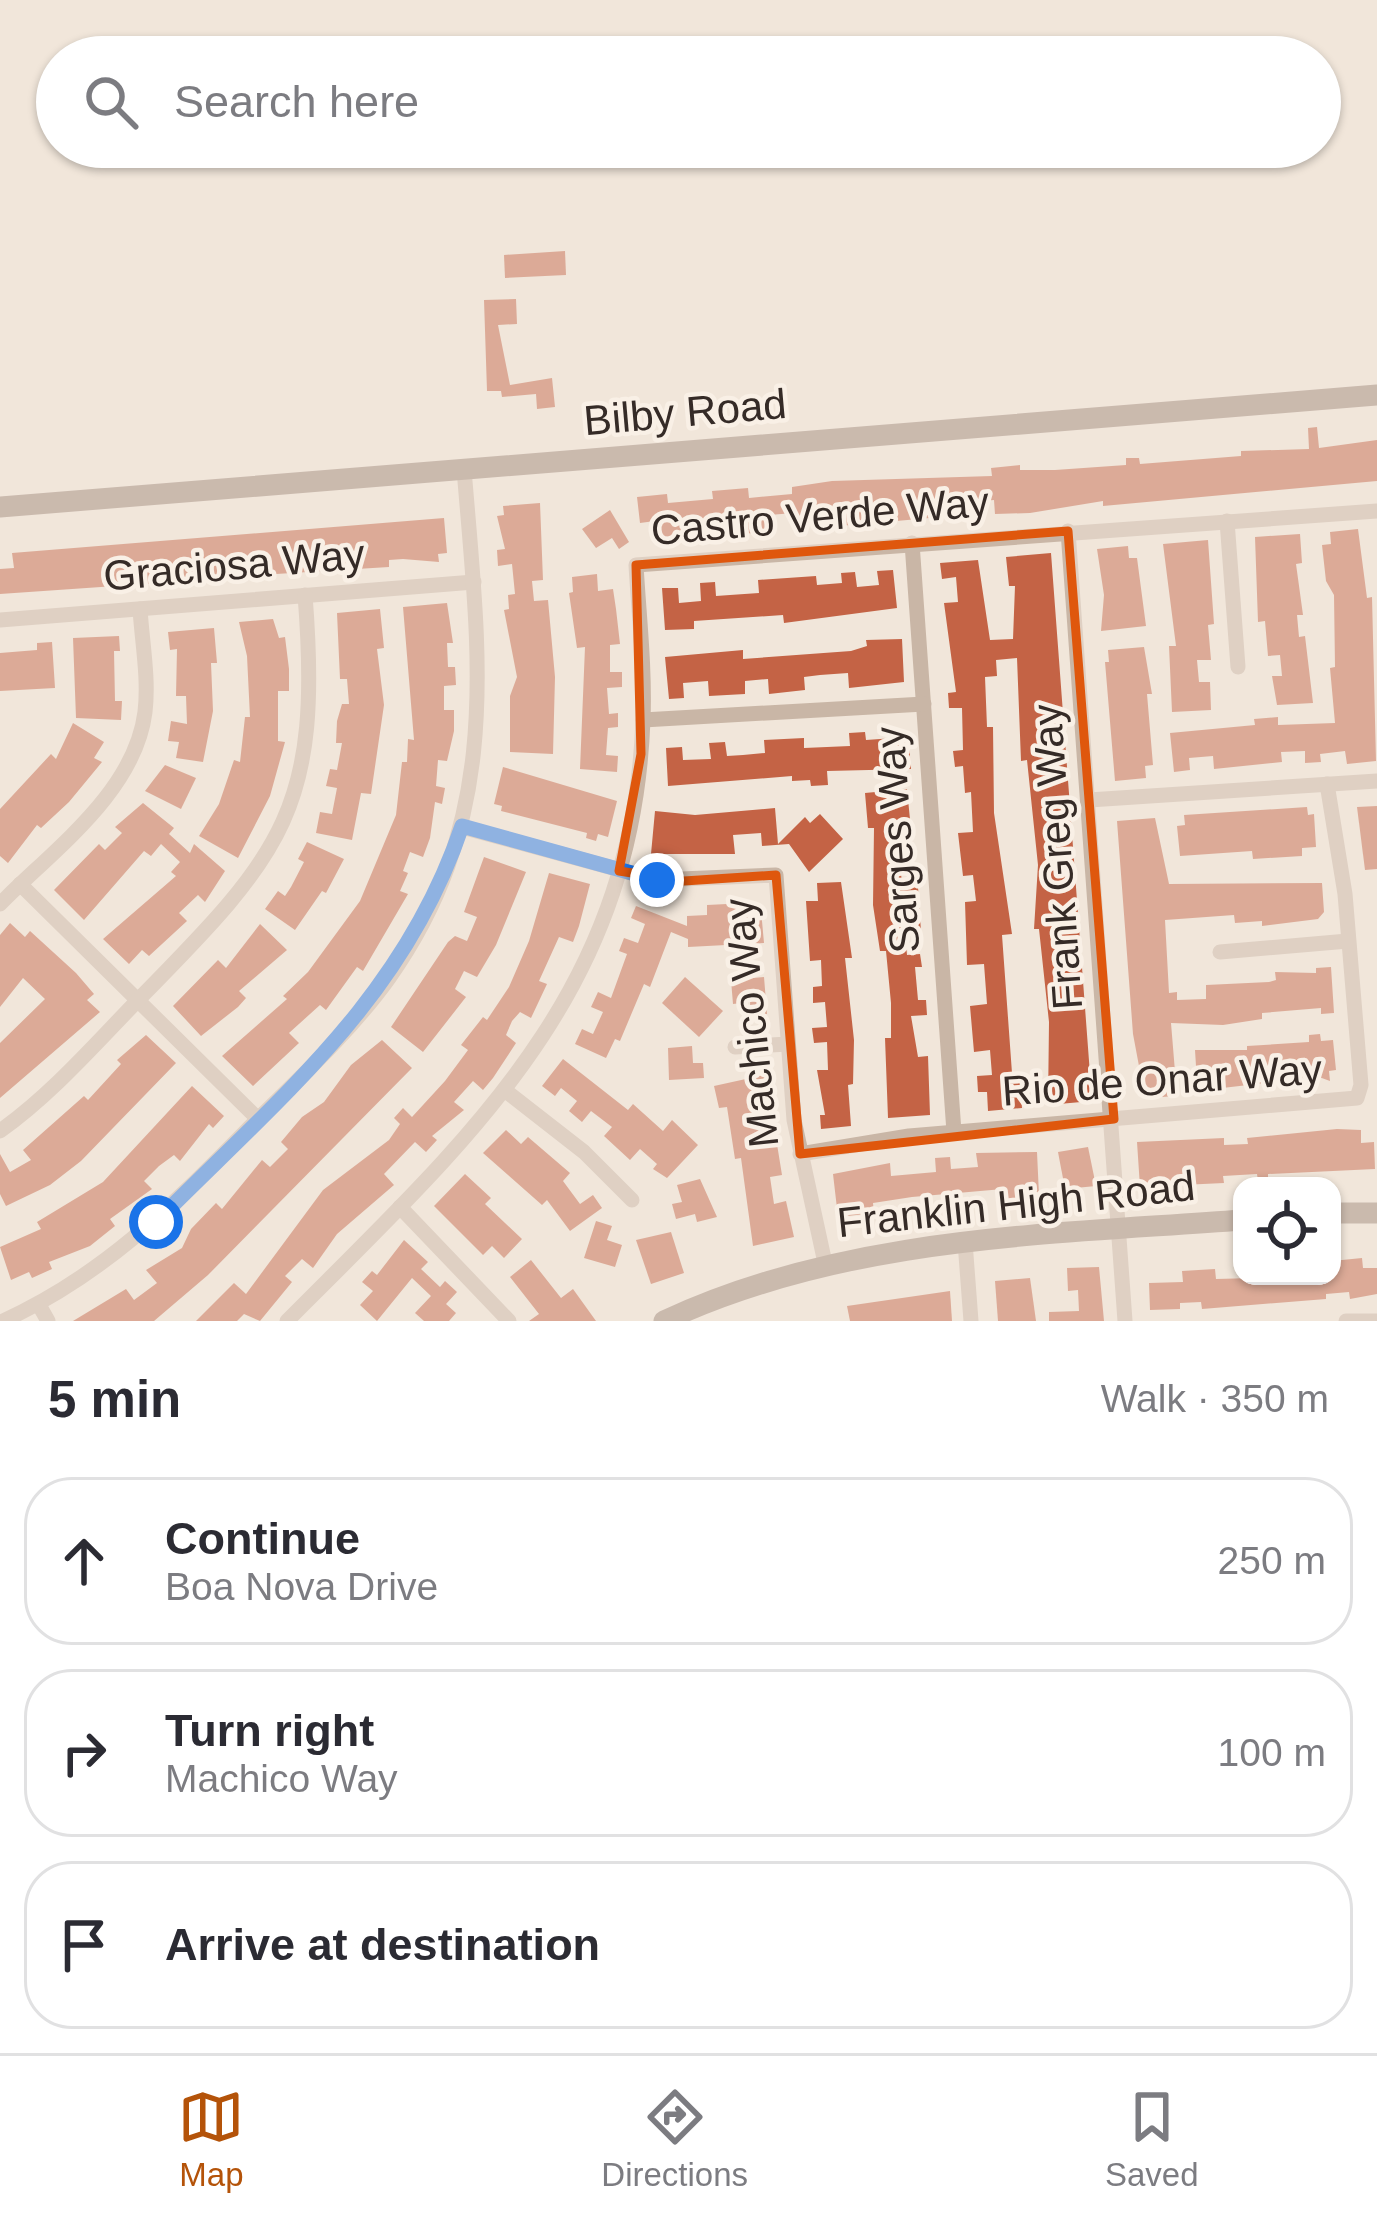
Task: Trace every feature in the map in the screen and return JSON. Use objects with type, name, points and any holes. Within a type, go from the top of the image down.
[{"type":"main road","name":"Bilby Road","points":[[0,507],[1377,395]]},
{"type":"main road","points":[[1341,1214],[1377,1213]]},
{"type":"main road","name":"Franklin High Road","points":[[664,1321],[749,1286],[825,1263],[965,1241],[1233,1221]]},
{"type":"street","points":[[3,1321],[39,1305],[124,1250],[258,1119],[389,978],[428,912],[462,826],[480,711],[464,469]]},
{"type":"street","name":"Castro Verde Way","points":[[287,1321],[507,1092],[581,971],[619,871],[634,805],[643,720],[636,565],[1377,511]]},
{"type":"street","points":[[1228,521],[1238,667]]},
{"type":"street","name":"Frank Greg Way","points":[[1068,531],[1125,1321]]},
{"type":"street","name":"Sarges Way","points":[[912,543],[955,1132]]},
{"type":"street","name":"Graciosa Way","points":[[0,620],[473,582]]},
{"type":"street","points":[[0,1131],[37,1102],[244,890],[288,814],[310,728],[305,595]]},
{"type":"street","points":[[0,904],[101,802],[134,753],[146,687],[140,609]]},
{"type":"street","points":[[643,720],[924,704]]},
{"type":"street","points":[[1089,800],[1377,781]]},
{"type":"street","name":"Rio de Onar Way","points":[[800,1154],[955,1132],[1357,1098],[1361,1085],[1348,940],[1327,784]]},
{"type":"street","name":"Machico Way","points":[[462,826],[619,871],[685,881],[776,875],[800,1154],[825,1263]]},
{"type":"street","points":[[20,884],[258,1119]]},
{"type":"street","points":[[1220,952],[1348,940]]},
{"type":"street","points":[[735,1047],[788,1043]]},
{"type":"street","points":[[507,1092],[584,1152],[632,1200]]},
{"type":"street","points":[[400,1207],[508,1321]]},
{"type":"street","points":[[965,1241],[971,1321]]},
{"type":"street","points":[[39,1305],[47,1321]]},
{"type":"street","points":[[1346,1321],[1377,1321]]},
{"type":"highlighted area","points":[[1068,531],[1114,1119],[800,1154],[776,875],[684,881],[619,871],[641,754],[636,565]]},
{"type":"building","points":[[565,251],[566,275],[505,278],[504,255]]},
{"type":"building","points":[[516,299],[517,324],[498,325],[510,385],[552,378],[555,407],[537,409],[536,394],[502,397],[501,391],[487,391],[484,300]]},
{"type":"building","points":[[1317,427],[1319,448],[1377,440],[1377,481],[1103,506],[1103,501],[1030,513],[995,514],[994,500],[970,502],[971,515],[955,516],[954,507],[929,509],[930,518],[817,528],[816,516],[769,515],[770,533],[716,534],[715,523],[690,525],[691,539],[675,541],[675,536],[657,538],[655,521],[640,523],[637,497],[667,494],[668,503],[713,499],[712,491],[748,488],[749,498],[792,494],[792,487],[832,481],[992,476],[991,468],[1020,465],[1020,470],[1055,470],[1126,465],[1126,458],[1139,458],[1140,464],[1241,456],[1241,451],[1309,449],[1308,428]]},
{"type":"building","points":[[540,503],[543,580],[532,581],[534,601],[548,600],[555,677],[553,754],[510,752],[510,696],[517,677],[504,610],[509,609],[508,595],[515,594],[512,564],[498,566],[497,550],[505,549],[497,516],[504,515],[503,506]]},
{"type":"building","points":[[610,510],[629,542],[619,549],[612,538],[596,548],[582,529]]},
{"type":"building","points":[[444,518],[447,553],[438,554],[439,562],[389,560],[389,567],[276,574],[231,570],[231,578],[0,594],[0,569],[14,568],[12,553]]},
{"type":"building","points":[[1358,529],[1367,598],[1372,597],[1376,761],[1347,764],[1345,751],[1320,754],[1321,762],[1305,763],[1305,751],[1281,752],[1282,762],[1214,769],[1213,756],[1189,758],[1190,770],[1174,772],[1170,733],[1255,725],[1254,719],[1278,717],[1278,725],[1335,723],[1330,668],[1335,667],[1334,595],[1326,581],[1322,545],[1331,544],[1330,532]]},
{"type":"building","points":[[1300,534],[1302,563],[1296,564],[1303,615],[1297,615],[1299,637],[1305,636],[1313,703],[1277,705],[1272,676],[1282,676],[1280,655],[1268,656],[1265,621],[1258,622],[1255,537]]},
{"type":"building","points":[[1208,540],[1214,624],[1208,625],[1211,660],[1197,660],[1199,682],[1210,682],[1211,710],[1172,712],[1169,646],[1176,646],[1163,544]]},
{"type":"building","points":[[1128,546],[1129,558],[1137,558],[1146,626],[1101,631],[1104,595],[1097,549]]},
{"type":"building","points":[[1051,553],[1092,1101],[1048,1105],[1049,1022],[1039,929],[1034,929],[1038,865],[1027,760],[1021,761],[1017,658],[996,660],[997,676],[985,677],[987,727],[993,727],[994,813],[1012,934],[1002,935],[1012,1073],[1019,1073],[1022,1108],[988,1111],[987,1092],[978,1092],[977,1076],[992,1075],[990,1050],[974,1052],[970,1006],[987,1004],[984,964],[967,965],[965,902],[976,901],[973,875],[963,876],[958,833],[973,832],[971,792],[965,793],[963,766],[955,767],[953,751],[963,750],[962,708],[949,708],[948,693],[956,692],[944,603],[958,602],[956,577],[942,579],[940,563],[978,560],[990,640],[1013,639],[1015,586],[1009,586],[1006,557]]},
{"type":"building","points":[[893,570],[897,608],[784,623],[783,615],[694,621],[694,629],[665,630],[662,588],[678,588],[679,603],[701,601],[700,583],[715,582],[716,596],[759,593],[758,580],[816,576],[817,585],[842,583],[841,573],[855,572],[857,587],[879,585],[877,571]]},
{"type":"building","points":[[597,574],[598,591],[613,589],[620,644],[610,645],[610,672],[622,672],[622,687],[607,688],[609,714],[618,713],[618,727],[608,728],[606,755],[618,756],[617,772],[580,769],[585,647],[577,648],[569,593],[573,592],[572,577]]},
{"type":"building","points":[[447,603],[453,643],[447,643],[448,667],[455,667],[456,685],[444,686],[444,710],[454,710],[454,731],[447,761],[438,760],[436,786],[445,788],[442,804],[435,802],[423,857],[410,852],[400,891],[408,894],[363,971],[357,967],[326,1010],[320,1005],[289,1033],[299,1043],[253,1086],[222,1056],[287,999],[283,996],[308,972],[360,901],[396,815],[402,762],[407,762],[408,739],[414,740],[403,607]]},
{"type":"building","points":[[380,609],[384,648],[377,649],[384,705],[371,794],[361,793],[352,840],[316,833],[320,812],[332,814],[337,788],[326,786],[330,769],[337,770],[342,743],[336,743],[337,721],[342,704],[349,704],[347,679],[340,679],[337,613]]},
{"type":"building","points":[[273,619],[279,638],[285,637],[289,669],[289,691],[278,691],[278,741],[285,742],[270,796],[238,858],[199,836],[219,804],[234,760],[240,762],[245,717],[250,717],[247,656],[239,622]]},
{"type":"building","points":[[214,628],[217,663],[211,663],[213,711],[203,762],[176,758],[179,742],[168,741],[171,721],[187,724],[186,696],[176,696],[177,649],[170,650],[168,632]]},
{"type":"building","points":[[119,636],[120,651],[114,651],[115,701],[122,701],[121,720],[76,718],[73,638]]},
{"type":"building","points":[[902,639],[904,682],[849,688],[848,673],[820,675],[804,677],[805,690],[769,694],[768,679],[745,681],[745,694],[709,696],[708,681],[683,683],[684,698],[669,699],[665,657],[743,650],[743,659],[851,651],[867,646],[866,640]]},
{"type":"building","points":[[52,642],[55,688],[0,691],[0,653],[37,650],[37,643]]},
{"type":"building","points":[[1144,647],[1152,694],[1147,694],[1153,765],[1145,766],[1146,778],[1115,781],[1105,662],[1109,662],[1108,650]]},
{"type":"building","points":[[73,723],[104,742],[94,758],[102,762],[69,802],[41,828],[37,825],[8,863],[0,856],[0,809],[51,754],[56,759]]},
{"type":"building","points":[[894,731],[908,731],[911,769],[827,771],[828,785],[811,786],[810,780],[792,781],[792,776],[668,786],[666,748],[682,747],[683,760],[711,759],[709,743],[725,742],[727,756],[743,755],[765,753],[764,740],[804,738],[804,748],[850,746],[849,733],[865,732],[866,740],[894,738]]},
{"type":"building","points":[[165,765],[196,778],[181,809],[145,791]]},
{"type":"building","points":[[503,767],[617,801],[608,837],[598,834],[596,841],[586,838],[587,833],[501,811],[502,806],[494,804]]},
{"type":"building","points":[[907,789],[913,850],[899,851],[902,888],[918,887],[921,932],[905,934],[907,955],[920,954],[922,967],[915,967],[918,1000],[926,1000],[927,1015],[911,1016],[918,1057],[928,1056],[930,1115],[888,1118],[885,1038],[891,1038],[891,1003],[886,951],[880,951],[873,905],[874,828],[868,828],[865,793]]},
{"type":"building","points":[[143,803],[174,828],[169,834],[190,853],[194,844],[225,871],[205,902],[198,895],[179,913],[187,921],[149,956],[142,950],[129,964],[103,939],[176,876],[171,872],[180,862],[161,844],[151,856],[144,851],[84,920],[54,890],[99,844],[105,850],[122,833],[115,827]]},
{"type":"building","points":[[1377,806],[1377,869],[1365,870],[1357,807]]},
{"type":"building","points":[[1307,807],[1308,815],[1314,814],[1316,847],[1302,848],[1302,856],[1253,859],[1252,851],[1180,856],[1177,826],[1185,825],[1184,815]]},
{"type":"building","points":[[775,808],[778,844],[805,817],[810,823],[820,814],[843,839],[809,872],[789,844],[762,846],[761,833],[733,835],[735,854],[651,854],[655,811],[695,815]]},
{"type":"building","points":[[1155,818],[1169,884],[1322,883],[1324,912],[1318,919],[1262,926],[1262,921],[1235,923],[1234,915],[1165,920],[1169,993],[1177,992],[1177,1000],[1206,999],[1206,985],[1269,982],[1276,980],[1275,972],[1316,973],[1316,968],[1331,967],[1334,1013],[1321,1014],[1321,1008],[1262,1013],[1262,1019],[1223,1025],[1171,1023],[1177,1096],[1145,1098],[1133,1034],[1117,821]]},
{"type":"building","points":[[307,842],[344,859],[326,893],[322,891],[295,930],[265,909],[278,891],[285,896],[291,887],[304,862],[298,859]]},
{"type":"building","points":[[484,857],[526,872],[496,945],[477,977],[464,971],[455,989],[466,997],[423,1052],[391,1027],[448,942],[455,936],[467,941],[477,917],[464,912]]},
{"type":"building","points":[[549,873],[590,884],[579,926],[573,942],[559,937],[539,981],[547,984],[531,1018],[520,1012],[512,1021],[506,1035],[516,1043],[493,1078],[483,1090],[473,1081],[454,1102],[464,1110],[432,1136],[437,1140],[426,1152],[415,1142],[384,1174],[394,1185],[337,1234],[313,1268],[302,1259],[285,1276],[292,1282],[260,1321],[244,1314],[237,1321],[196,1321],[234,1283],[246,1294],[323,1190],[389,1140],[400,1124],[394,1118],[403,1108],[412,1117],[445,1081],[468,1050],[461,1045],[483,1017],[487,1020],[509,987],[529,941]]},
{"type":"building","points":[[841,882],[852,958],[845,958],[854,1040],[853,1084],[848,1085],[851,1126],[821,1129],[820,1115],[825,1115],[817,1070],[828,1070],[827,1042],[814,1043],[812,1028],[827,1027],[825,1002],[813,1003],[813,987],[822,986],[821,960],[810,961],[806,901],[818,901],[817,883]]},
{"type":"building","points":[[747,903],[747,911],[761,910],[764,943],[688,947],[688,939],[671,932],[650,987],[644,984],[620,1041],[615,1039],[606,1058],[575,1044],[582,1029],[593,1034],[603,1012],[591,1007],[598,992],[611,998],[627,954],[619,951],[624,938],[638,943],[645,924],[631,918],[636,906],[687,926],[687,916],[707,915],[707,905]]},
{"type":"building","points":[[10,923],[25,937],[30,931],[76,973],[94,994],[87,1000],[100,1012],[0,1098],[0,1043],[45,999],[23,978],[0,1007],[0,935]]},
{"type":"building","points":[[260,924],[287,950],[239,991],[246,998],[238,1007],[201,1036],[173,1006],[218,960],[226,968]]},
{"type":"building","points":[[685,977],[723,1011],[699,1037],[662,1003]]},
{"type":"building","points":[[764,977],[767,1014],[751,1016],[750,1002],[733,1004],[731,980]]},
{"type":"building","points":[[1320,1034],[1321,1041],[1333,1040],[1336,1070],[1329,1071],[1330,1081],[1319,1077],[1205,1090],[1204,1081],[1197,1082],[1195,1050],[1247,1050],[1247,1046],[1309,1042],[1309,1035]]},
{"type":"building","points":[[146,1035],[176,1063],[81,1161],[50,1185],[6,1206],[0,1194],[0,1154],[10,1172],[31,1160],[23,1150],[84,1096],[88,1100],[121,1064],[117,1060]]},
{"type":"building","points":[[382,1040],[412,1068],[208,1275],[154,1321],[73,1321],[126,1289],[134,1300],[157,1283],[146,1270],[182,1248],[191,1229],[216,1203],[222,1209],[262,1160],[270,1167],[288,1149],[281,1142],[302,1117],[324,1102],[351,1065]]},
{"type":"building","points":[[692,1046],[693,1063],[703,1063],[704,1078],[669,1080],[668,1048]]},
{"type":"building","points":[[563,1059],[628,1110],[633,1104],[663,1131],[672,1120],[698,1145],[667,1178],[653,1169],[657,1164],[640,1149],[630,1160],[604,1136],[612,1127],[591,1111],[582,1122],[569,1111],[577,1101],[561,1088],[555,1096],[542,1086]]},
{"type":"building","points":[[764,1075],[771,1110],[760,1112],[764,1140],[776,1138],[782,1175],[770,1177],[774,1204],[786,1201],[794,1237],[753,1246],[741,1158],[735,1159],[727,1107],[719,1108],[714,1086]]},
{"type":"building","points":[[192,1086],[224,1116],[213,1128],[209,1124],[180,1161],[174,1155],[159,1166],[144,1181],[152,1189],[110,1219],[115,1226],[90,1246],[49,1262],[52,1269],[32,1278],[29,1272],[11,1280],[0,1247],[41,1229],[37,1222],[103,1182]]},
{"type":"building","points":[[506,1130],[521,1144],[528,1137],[570,1173],[563,1181],[580,1204],[593,1195],[602,1208],[570,1231],[547,1200],[542,1205],[483,1153]]},
{"type":"building","points":[[1361,1130],[1361,1143],[1374,1142],[1375,1169],[1223,1176],[1224,1183],[1140,1187],[1137,1142],[1224,1138],[1224,1145],[1248,1144],[1247,1138]]},
{"type":"building","points":[[1088,1147],[1096,1186],[1065,1189],[1058,1152]]},
{"type":"building","points":[[1037,1152],[1039,1195],[1027,1200],[1004,1202],[1003,1189],[912,1197],[873,1203],[874,1213],[838,1217],[833,1174],[890,1163],[891,1176],[936,1172],[935,1158],[950,1157],[951,1169],[978,1167],[976,1153]]},
{"type":"building","points":[[465,1174],[491,1198],[485,1204],[522,1239],[504,1258],[492,1246],[483,1255],[434,1206]]},
{"type":"building","points":[[700,1179],[717,1217],[697,1222],[695,1214],[676,1219],[672,1204],[682,1202],[677,1185]]},
{"type":"building","points":[[596,1221],[612,1226],[607,1240],[622,1245],[615,1267],[584,1258]]},
{"type":"building","points":[[671,1232],[684,1273],[651,1284],[636,1240]]},
{"type":"building","points":[[404,1240],[428,1262],[421,1269],[440,1287],[445,1281],[457,1292],[446,1304],[456,1313],[449,1321],[424,1321],[415,1313],[431,1296],[412,1278],[377,1321],[360,1305],[373,1291],[362,1282],[372,1271],[377,1275]]},
{"type":"building","points":[[1362,1258],[1363,1268],[1377,1268],[1377,1294],[1350,1299],[1349,1292],[1326,1294],[1326,1299],[1202,1309],[1201,1302],[1180,1303],[1180,1309],[1150,1310],[1149,1283],[1183,1282],[1182,1271],[1215,1269],[1216,1279],[1233,1279],[1233,1285],[1341,1285],[1341,1260]]},
{"type":"building","points":[[531,1260],[561,1298],[573,1289],[596,1321],[529,1321],[539,1314],[510,1277]]},
{"type":"building","points":[[1099,1267],[1104,1321],[1049,1321],[1049,1312],[1079,1311],[1078,1290],[1068,1291],[1067,1268]]},
{"type":"building","points":[[1030,1278],[1036,1321],[998,1321],[995,1281]]},
{"type":"building","points":[[950,1291],[952,1321],[850,1321],[847,1306]]},
{"type":"route","points":[[156,1222],[370,1003],[428,912],[462,826],[657,880]]}]
